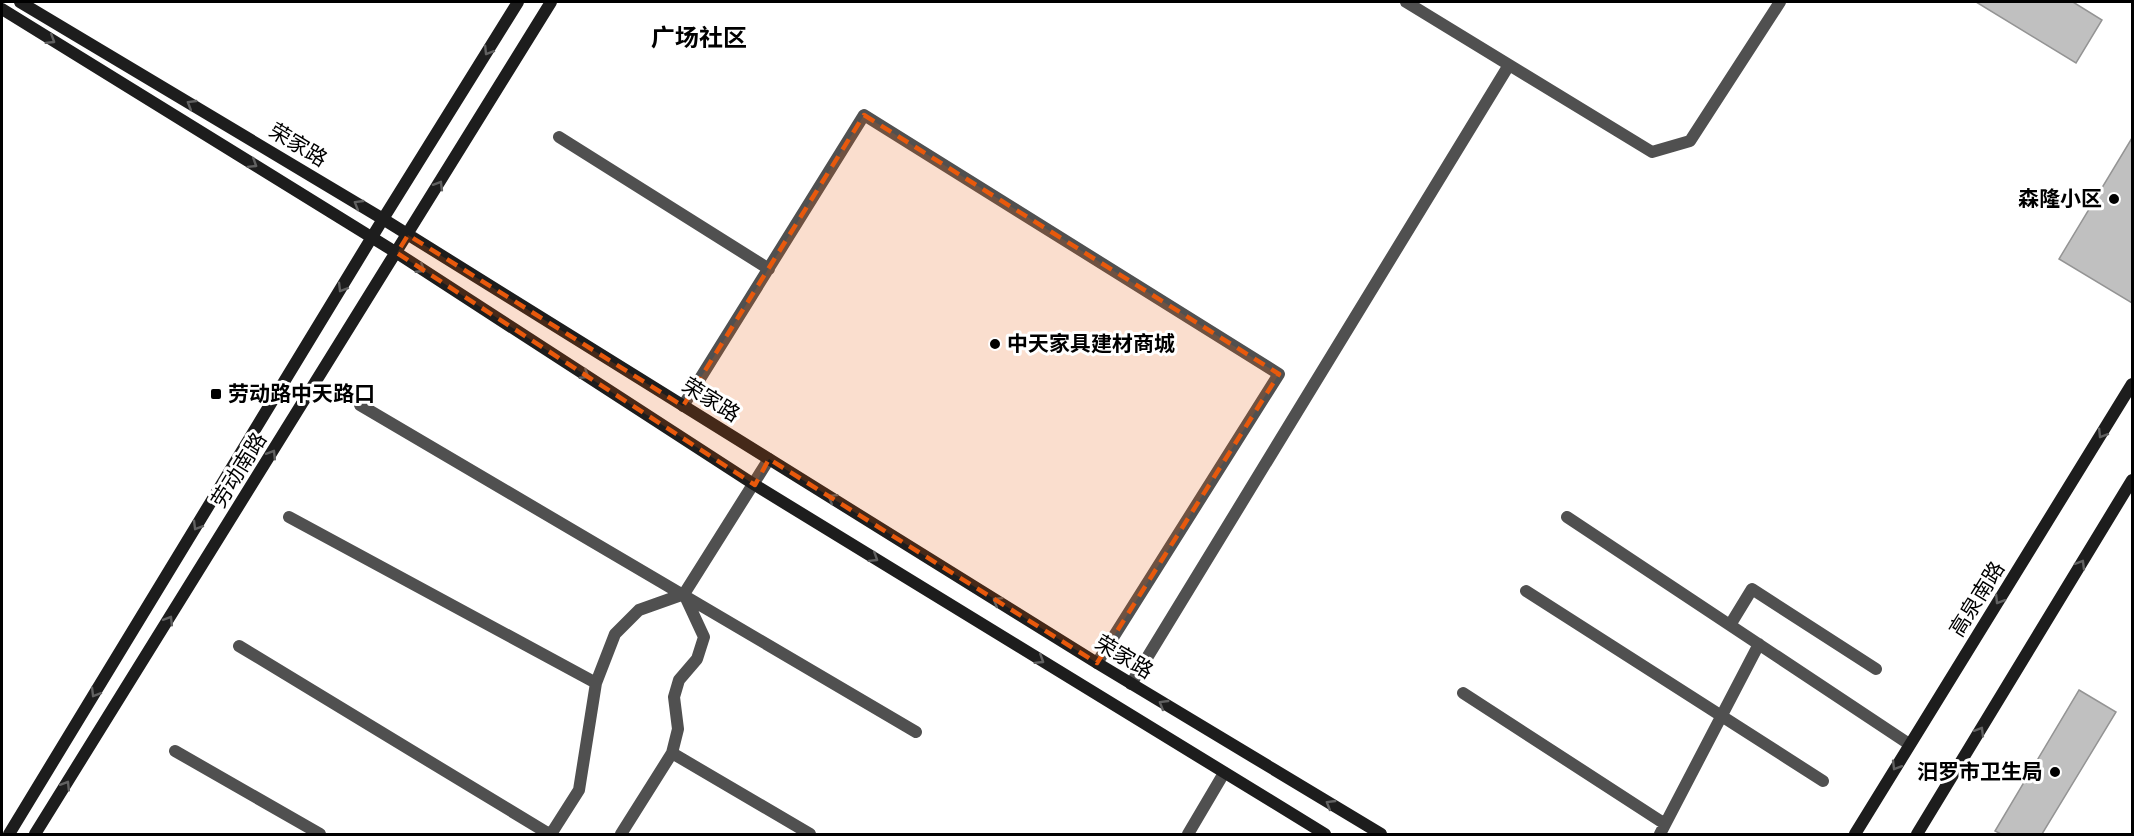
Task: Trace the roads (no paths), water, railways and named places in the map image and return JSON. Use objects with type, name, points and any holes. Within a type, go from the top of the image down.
[{"type":"street","name":"荣家路","points":[[20,2],[383,219],[1096,663],[1380,834]]},
{"type":"street","name":"劳动南路","points":[[9,834],[383,219],[519,2]]},
{"type":"street","name":"劳动南路","points":[[35,834],[551,2]]},
{"type":"street","points":[[1406,2],[1652,152],[1690,141],[1780,2]]},
{"type":"street","name":"荣家路","points":[[2,9],[397,253],[755,485],[1325,834]]},
{"type":"street","points":[[1131,684],[1509,65]]},
{"type":"street","points":[[683,406],[864,115],[1279,374],[1096,663]]},
{"type":"street","points":[[559,138],[769,269]]},
{"type":"street","name":"高泉南路","points":[[1855,834],[2133,384]]},
{"type":"street","points":[[360,405],[916,732]]},
{"type":"street","points":[[239,646],[550,834],[579,790],[596,683],[615,634],[639,610],[684,594],[755,485],[769,459]]},
{"type":"street","points":[[1917,834],[2133,480]]},
{"type":"street","points":[[289,517],[596,683]]},
{"type":"street","points":[[1567,517],[1910,744]]},
{"type":"street","points":[[1730,625],[1752,589],[1876,669]]},
{"type":"street","points":[[1526,591],[1823,781]]},
{"type":"street","points":[[621,834],[672,753],[678,729],[674,697],[679,680],[698,659],[704,637],[684,594]]},
{"type":"street","points":[[1463,693],[1662,829],[1759,644]]},
{"type":"street","points":[[175,751],[320,834]]},
{"type":"street","points":[[672,753],[810,834]]},
{"type":"street","points":[[1188,834],[1224,773]]},
{"type":"place","name":"森隆小区","points":[[2114,199]]},
{"type":"place","name":"中天家具建材商城","points":[[995,344]]},
{"type":"place","name":"劳动路中天路口","points":[[216,394]]},
{"type":"place","name":"汨罗市卫生局","points":[[2055,772]]},
{"type":"district","name":"广场社区","points":[[699,38]]}]
